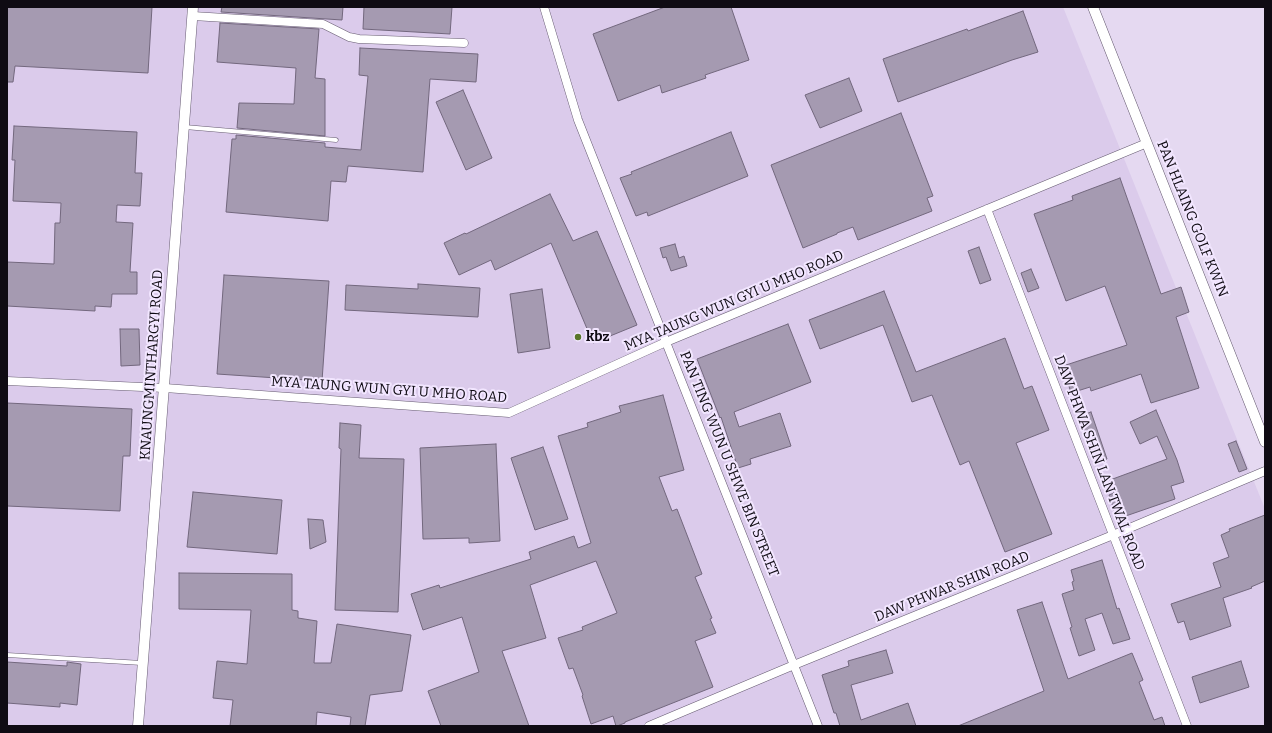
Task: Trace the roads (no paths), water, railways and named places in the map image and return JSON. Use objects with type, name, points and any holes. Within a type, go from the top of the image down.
[{"type":"street","name":"PAN TING WUN U SHWE BIN STREET","points":[[544,7],[578,120],[818,726]]},
{"type":"street","name":"PAN HLAING GOLF KWIN","points":[[1093,7],[1265,442]]},
{"type":"street","points":[[193,12],[323,24],[349,37],[359,39],[464,43]]},
{"type":"street","name":"KNAUNGMINTHARGYI ROAD","points":[[138,726],[193,12]]},
{"type":"street","name":"MYA TAUNG WUN GYI U MHO ROAD","points":[[7,381],[165,388],[509,413],[666,342],[1147,143]]},
{"type":"street","name":"DAW PHWA SHIN LAN TWAL ROAD","points":[[987,209],[1187,726]]},
{"type":"street","name":"DAW PHWAR SHIN ROAD","points":[[649,726],[1265,472]]},
{"type":"lane","points":[[184,127],[336,140]]},
{"type":"lane","points":[[7,655],[142,663]]},
{"type":"place","name":"kbz","points":[[578,337]]}]
